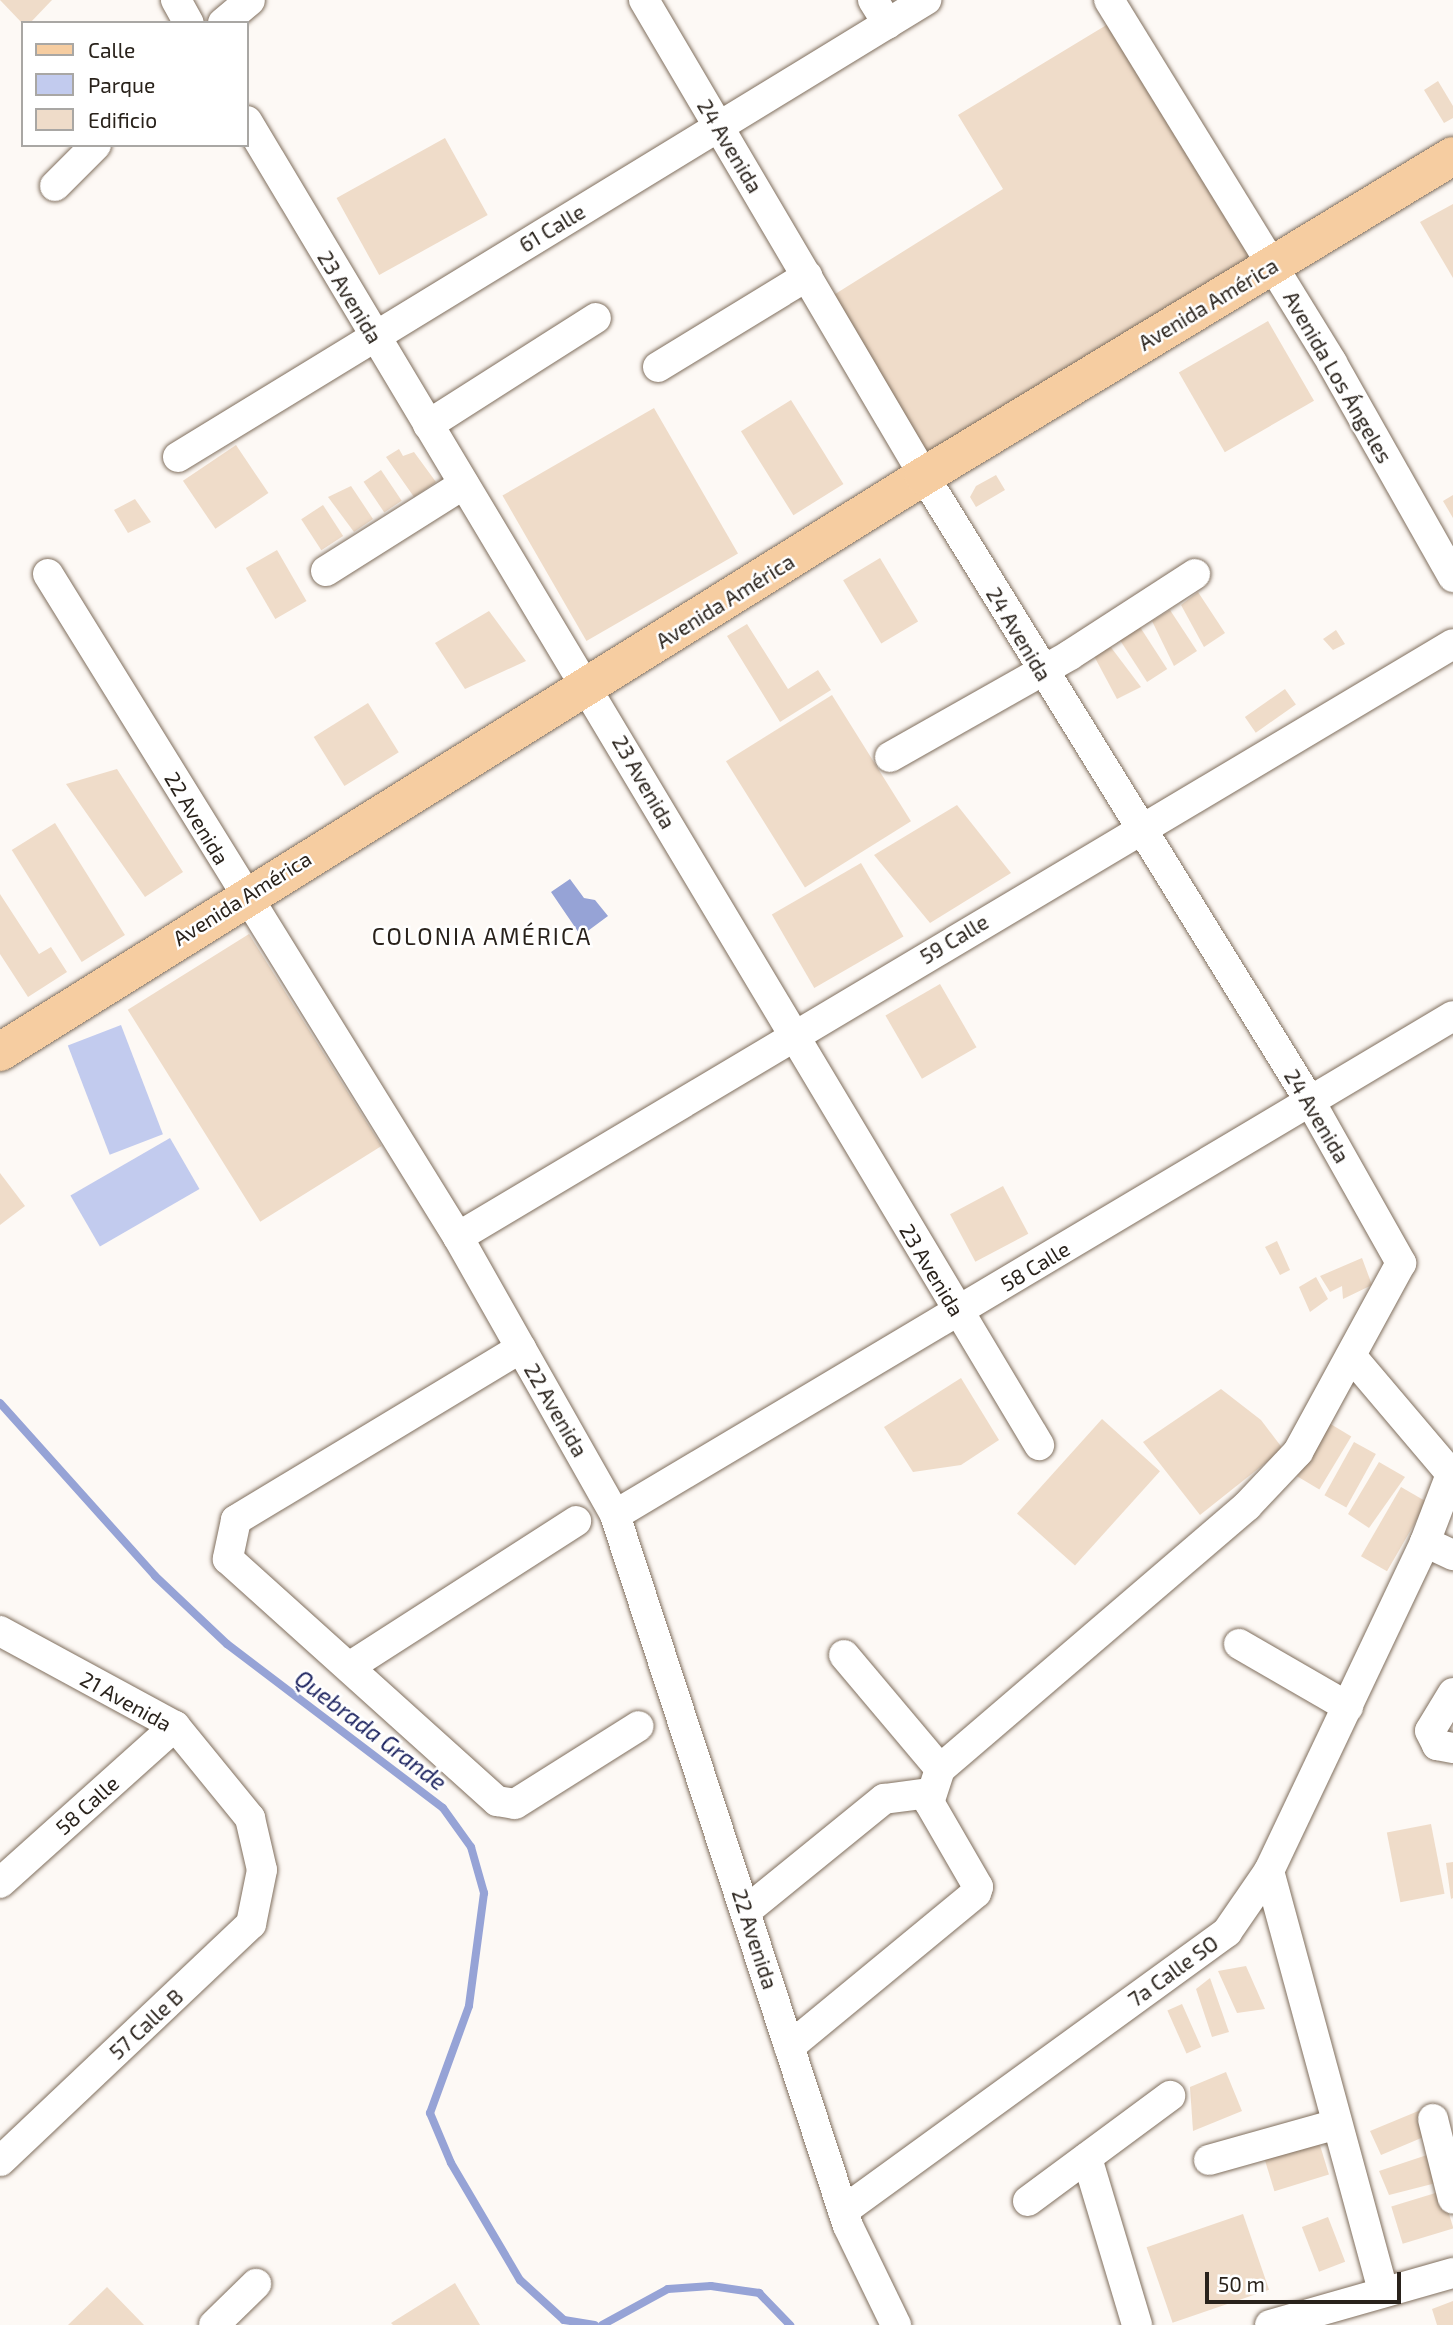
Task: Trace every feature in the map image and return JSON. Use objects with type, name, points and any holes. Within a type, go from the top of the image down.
[{"type":"main road","name":"Avenida América","points":[[0,1052],[244,896],[588,686],[924,476],[1453,156]]},
{"type":"street","points":[[176,0],[188,21]]},
{"type":"street","points":[[225,21],[250,0]]},
{"type":"street","name":"24 Avenida","points":[[644,0],[1042,672],[1138,830],[1311,1103],[1401,1263],[1352,1357]]},
{"type":"street","name":"61 Calle","points":[[178,457],[719,127],[880,12],[926,0]]},
{"type":"street","name":"Avenida Los Ángeles","points":[[1109,0],[1272,264],[1453,577]]},
{"type":"street","name":"23 Avenida","points":[[248,123],[373,336],[588,686],[791,1035],[1039,1445]]},
{"type":"street","points":[[55,186],[94,147]]},
{"type":"street","points":[[658,367],[807,276]]},
{"type":"street","points":[[428,425],[596,318]]},
{"type":"street","points":[[326,571],[464,484]]},
{"type":"street","name":"22 Avenida","points":[[48,574],[244,896],[458,1237],[615,1515],[843,2211],[896,2325]]},
{"type":"street","points":[[890,757],[1042,672],[1195,574]]},
{"type":"street","name":"59 Calle","points":[[458,1237],[791,1035],[1453,644]]},
{"type":"street","name":"58 Calle","points":[[615,1515],[1453,1016]]},
{"type":"street","points":[[521,1348],[236,1520],[229,1559],[497,1801],[514,1804],[639,1726]]},
{"type":"street","points":[[746,1910],[884,1799],[935,1781],[1247,1506],[1298,1452],[1352,1357],[1452,1477]]},
{"type":"street","name":"7a Calle SO","points":[[843,2211],[1227,1932],[1269,1871],[1426,1542],[1452,1477]]},
{"type":"street","points":[[349,1667],[576,1521]]},
{"type":"street","points":[[1426,1542],[1453,1555]]},
{"type":"street","name":"21 Avenida","points":[[0,1631],[175,1726],[250,1818],[262,1870]]},
{"type":"street","points":[[1239,1644],[1348,1707]]},
{"type":"street","points":[[844,1655],[935,1781]]},
{"type":"street","points":[[1453,1693],[1430,1731],[1437,1745],[1453,1748]]},
{"type":"street","name":"58 Calle","points":[[0,1883],[175,1726]]},
{"type":"street","points":[[789,2047],[978,1890],[929,1802],[935,1781]]},
{"type":"street","name":"57 Calle B","points":[[0,2161],[251,1924],[262,1870]]},
{"type":"street","points":[[1269,1871],[1383,2292]]},
{"type":"street","points":[[1028,2201],[1170,2096]]},
{"type":"street","points":[[1433,2119],[1453,2199]]},
{"type":"street","points":[[1209,2160],[1337,2124]]},
{"type":"street","points":[[1087,2158],[1137,2325]]},
{"type":"street","points":[[1270,2325],[1453,2273]]},
{"type":"street","points":[[214,2325],[256,2284]]},
{"type":"green space","points":[[121,1025],[163,1134],[110,1155],[68,1045]]},
{"type":"green space","points":[[170,1138],[199,1189],[100,1247],[70,1196]]},
{"type":"shaded area","points":[[570,879],[584,898],[595,900],[608,916],[581,936],[551,892]]},
{"type":"building","points":[[0,0],[52,0],[32,21],[21,22]]},
{"type":"building","points":[[1118,18],[1272,264],[925,475],[824,301],[1003,189],[958,115]]},
{"type":"building","points":[[1438,81],[1453,106],[1453,118],[1444,123],[1424,90]]},
{"type":"building","points":[[445,138],[488,215],[379,275],[337,198]]},
{"type":"building","points":[[1453,204],[1453,278],[1420,222]]},
{"type":"building","points":[[1268,321],[1314,401],[1225,452],[1179,372]]},
{"type":"building","points":[[791,400],[843,484],[793,515],[741,431]]},
{"type":"building","points":[[654,408],[738,553],[586,641],[502,496]]},
{"type":"building","points":[[236,445],[268,493],[215,529],[183,481]]},
{"type":"building","points":[[399,449],[403,456],[414,452],[436,482],[414,497],[386,457]]},
{"type":"building","points":[[381,470],[402,501],[384,512],[364,482]]},
{"type":"building","points":[[996,475],[1005,490],[976,507],[970,497],[976,486]]},
{"type":"building","points":[[351,486],[373,519],[354,532],[328,497]]},
{"type":"building","points":[[1453,495],[1453,518],[1443,501]]},
{"type":"building","points":[[135,499],[151,522],[128,533],[114,510]]},
{"type":"building","points":[[323,505],[343,536],[321,550],[301,519]]},
{"type":"building","points":[[277,550],[306,601],[275,619],[246,568]]},
{"type":"building","points":[[880,558],[918,621],[881,644],[843,580]]},
{"type":"building","points":[[1198,592],[1225,633],[1204,647],[1181,605]]},
{"type":"building","points":[[1170,610],[1197,651],[1174,666],[1152,621]]},
{"type":"building","points":[[489,611],[526,661],[465,689],[435,643]]},
{"type":"building","points":[[747,624],[788,689],[818,670],[831,690],[780,722],[727,636]]},
{"type":"building","points":[[1140,627],[1167,669],[1147,682],[1120,640]]},
{"type":"building","points":[[1336,630],[1345,644],[1333,650],[1323,639]]},
{"type":"building","points":[[1110,646],[1141,687],[1117,699],[1094,656]]},
{"type":"building","points":[[1285,689],[1296,705],[1256,733],[1245,717]]},
{"type":"building","points":[[832,695],[911,821],[805,888],[726,761]]},
{"type":"building","points":[[368,703],[399,752],[344,786],[314,737]]},
{"type":"building","points":[[117,769],[183,872],[145,897],[66,784]]},
{"type":"building","points":[[957,805],[1011,873],[930,923],[874,855]]},
{"type":"building","points":[[55,823],[125,935],[82,962],[12,850]]},
{"type":"building","points":[[861,863],[904,937],[814,988],[772,915]]},
{"type":"building","points":[[0,894],[39,954],[51,947],[67,972],[28,997],[0,954]]},
{"type":"building","points":[[249,934],[381,1146],[260,1222],[128,1010]]},
{"type":"building","points":[[940,984],[976,1047],[922,1079],[885,1015]]},
{"type":"building","points":[[0,1173],[25,1206],[0,1225]]},
{"type":"building","points":[[1003,1186],[1028,1234],[975,1262],[950,1214]]},
{"type":"building","points":[[1277,1241],[1290,1270],[1280,1275],[1265,1247]]},
{"type":"building","points":[[1362,1258],[1372,1285],[1343,1299],[1342,1286],[1330,1292],[1320,1276]]},
{"type":"building","points":[[1316,1277],[1328,1299],[1310,1312],[1299,1287]]},
{"type":"building","points":[[961,1378],[999,1440],[961,1465],[913,1472],[884,1427]]},
{"type":"building","points":[[1221,1389],[1261,1420],[1283,1449],[1200,1515],[1143,1442]]},
{"type":"building","points":[[1102,1419],[1160,1471],[1075,1566],[1017,1513]]},
{"type":"building","points":[[1329,1423],[1351,1436],[1319,1490],[1297,1476]]},
{"type":"building","points":[[1354,1442],[1376,1454],[1346,1507],[1324,1495]]},
{"type":"building","points":[[1379,1462],[1405,1477],[1369,1528],[1348,1514]]},
{"type":"building","points":[[1401,1487],[1427,1502],[1387,1571],[1361,1556]]},
{"type":"building","points":[[1431,1824],[1445,1894],[1400,1902],[1387,1833]]},
{"type":"building","points":[[1453,1862],[1453,1898],[1451,1899],[1446,1863]]},
{"type":"building","points":[[1246,1966],[1265,2009],[1237,2013],[1218,1971]]},
{"type":"building","points":[[1210,1978],[1229,2032],[1212,2037],[1196,1989]]},
{"type":"building","points":[[1182,2004],[1201,2047],[1186,2053],[1167,2011]]},
{"type":"building","points":[[1226,2072],[1242,2111],[1193,2131],[1190,2087]]},
{"type":"building","points":[[1428,2107],[1426,2136],[1381,2155],[1370,2131]]},
{"type":"building","points":[[1319,2142],[1329,2175],[1274,2191],[1264,2159]]},
{"type":"building","points":[[1427,2155],[1436,2183],[1389,2195],[1379,2171]]},
{"type":"building","points":[[1442,2191],[1453,2228],[1403,2244],[1391,2206]]},
{"type":"building","points":[[1243,2214],[1269,2290],[1173,2323],[1147,2247]]},
{"type":"building","points":[[1328,2217],[1345,2262],[1319,2272],[1302,2227]]},
{"type":"building","points":[[455,2283],[480,2325],[391,2323]]},
{"type":"building","points":[[107,2287],[144,2325],[68,2325]]},
{"type":"building","points":[[1453,2301],[1453,2325],[1437,2325],[1432,2309]]},
{"type":"waterway","name":"Quebrada Grande","points":[[0,1403],[155,1576],[227,1644],[443,1808],[471,1847],[484,1893],[469,2006],[430,2113],[451,2163],[520,2280],[564,2320],[595,2325]]},
{"type":"waterway","name":"Quebrada Grande","points":[[602,2325],[668,2289],[711,2286],[759,2293],[790,2325]]},
{"type":"district","name":"COLONIA AMÉRICA","points":[[482,936]]}]
